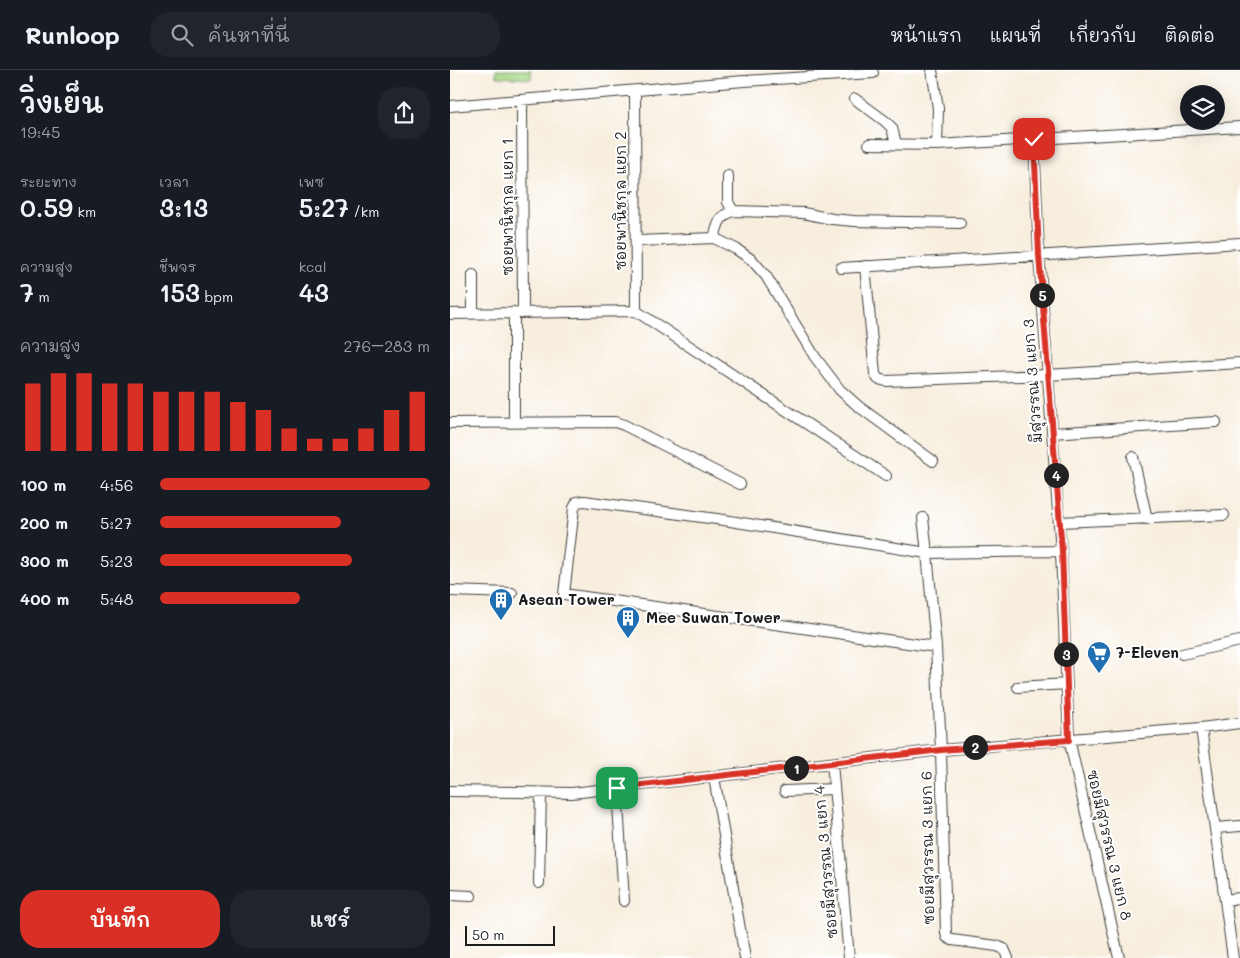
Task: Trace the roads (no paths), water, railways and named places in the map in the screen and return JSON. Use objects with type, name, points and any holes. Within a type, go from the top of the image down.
[{"type":"street","points":[[932,70],[938,108],[937,145]]},
{"type":"street","points":[[450,106],[744,81],[873,73]]},
{"type":"street","name":"ซอยพานิชกุล แยก 2","points":[[635,91],[636,311]]},
{"type":"street","points":[[855,99],[886,121],[892,128],[896,144]]},
{"type":"street","name":"ซอยพานิชกุล แยก 1","points":[[514,422],[519,312],[522,101]]},
{"type":"street","points":[[868,144],[937,145],[1240,126]]},
{"type":"street","name":"มีสุวรรณ 3 แยก 3","points":[[1034,139],[1047,374],[1062,551],[1069,740]]},
{"type":"street","points":[[728,176],[728,202],[733,211]]},
{"type":"street","points":[[714,238],[718,222],[724,214],[733,211],[803,213],[825,218],[854,221],[960,223]]},
{"type":"street","points":[[637,241],[714,238],[736,249],[752,260],[766,276],[815,357],[840,390],[858,406],[933,461]]},
{"type":"street","points":[[841,268],[1240,243]]},
{"type":"street","points":[[865,266],[875,374],[878,379],[1047,374],[1240,363]]},
{"type":"street","points":[[473,274],[473,313]]},
{"type":"street","points":[[450,314],[636,311],[886,476]]},
{"type":"street","points":[[450,423],[615,422],[740,484]]},
{"type":"street","points":[[1052,433],[1216,422]]},
{"type":"street","points":[[1133,457],[1147,519]]},
{"type":"street","points":[[936,647],[564,594],[574,508],[578,502],[584,501],[724,520],[927,553],[1062,551]]},
{"type":"street","points":[[1059,522],[1224,515]]},
{"type":"street","name":"ซอยมีสุวรรณ 3 แยก 6","points":[[923,518],[936,647],[946,933],[952,940],[997,946],[1004,949],[1008,958]]},
{"type":"street","points":[[450,590],[512,593]]},
{"type":"street","points":[[1182,654],[1240,641]]},
{"type":"street","points":[[1018,687],[1067,684]]},
{"type":"street","points":[[450,791],[541,794],[572,793],[941,750],[1069,740],[1240,723]]},
{"type":"street","points":[[1201,728],[1233,958]]},
{"type":"street","name":"ซอยมีสุวรรณ 3 แยก 8","points":[[1069,740],[1119,958]]},
{"type":"street","name":"ซอยมีสุวรรณ 3 แยก 4","points":[[832,763],[849,958]]},
{"type":"street","points":[[714,777],[746,958]]},
{"type":"street","points":[[617,788],[624,901]]},
{"type":"street","points":[[785,791],[834,788]]},
{"type":"street","points":[[539,883],[541,794]]},
{"type":"street","points":[[1216,828],[1240,826]]},
{"type":"street","points":[[450,895],[472,896]]},
{"type":"street","points":[[1225,900],[1240,898]]},
{"type":"place","name":"Asean Tower","points":[[501,621]]},
{"type":"place","name":"Mee Suwan Tower","points":[[628,639]]},
{"type":"place","name":"7-Eleven","points":[[1099,674]]}]
